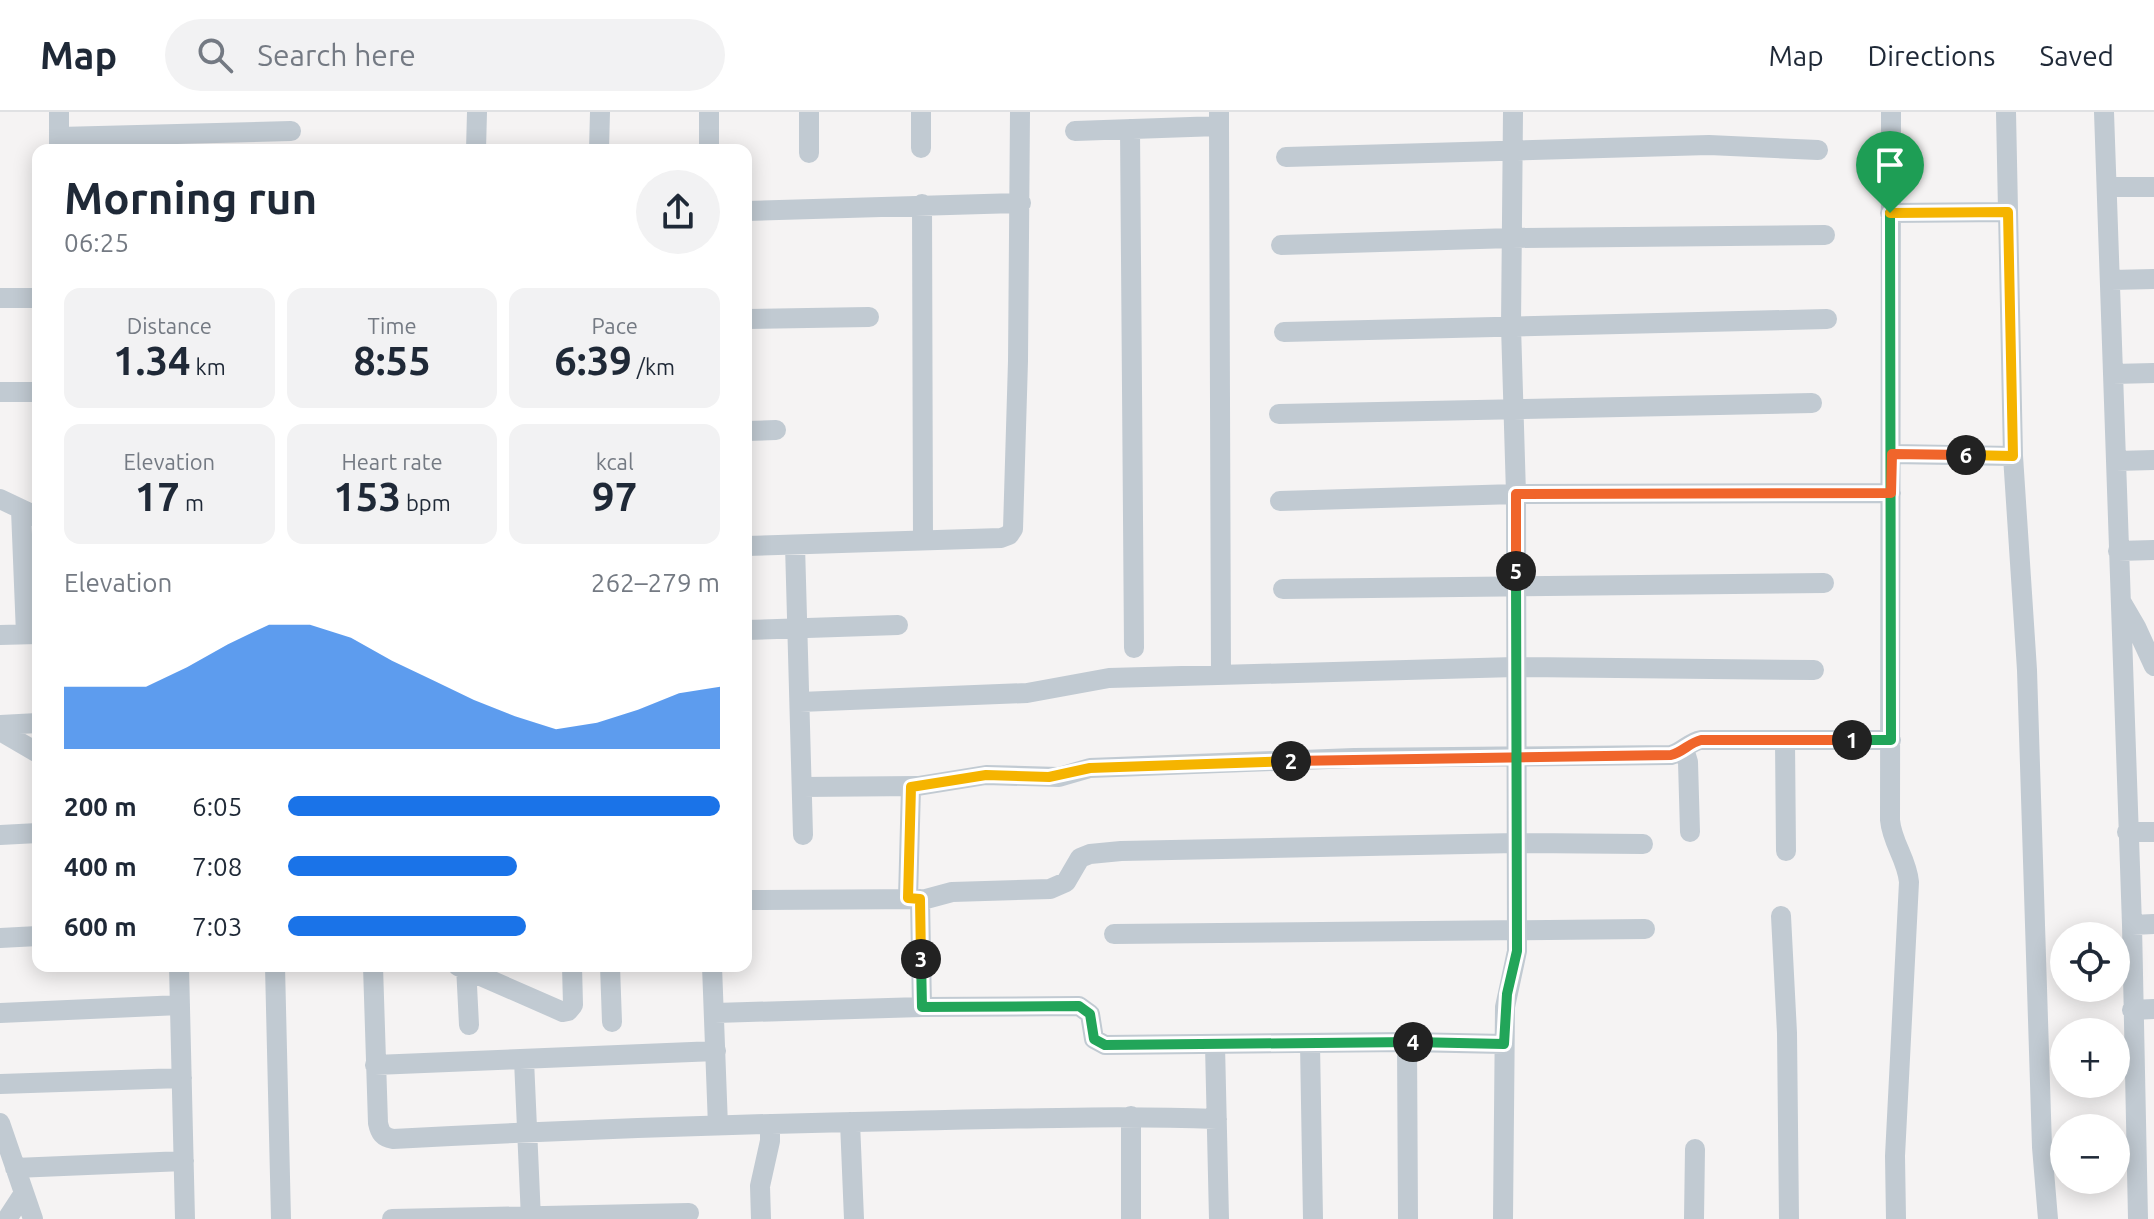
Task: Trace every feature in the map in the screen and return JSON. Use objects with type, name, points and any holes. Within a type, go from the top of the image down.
[{"type":"street","points":[[59,112],[59,144],[291,131]]},
{"type":"street","points":[[476,144],[477,112]]},
{"type":"street","points":[[599,144],[600,112]]},
{"type":"street","points":[[709,112],[709,144]]},
{"type":"street","points":[[809,112],[809,153]]},
{"type":"street","points":[[921,112],[921,148]]},
{"type":"street","points":[[752,546],[1001,538],[1013,529],[1021,203],[1020,112]]},
{"type":"street","points":[[1503,1219],[1504,1044],[1507,994],[1516,964],[1517,930],[1516,494],[1511,326],[1513,112]]},
{"type":"street","points":[[1891,112],[1891,830],[1907,863],[1909,882],[1895,1156],[1896,1219]]},
{"type":"street","points":[[2006,112],[2013,456],[2027,670],[2042,1147],[2048,1219]]},
{"type":"street","points":[[2104,112],[2132,925],[2138,1219]]},
{"type":"street","points":[[1075,131],[1130,129],[1219,119],[1221,675]]},
{"type":"street","points":[[1130,129],[1134,648]]},
{"type":"street","points":[[1286,157],[1709,145],[1818,150]]},
{"type":"street","points":[[2107,187],[2154,187]]},
{"type":"street","points":[[752,211],[1021,203]]},
{"type":"street","points":[[922,204],[923,541]]},
{"type":"street","points":[[1890,213],[2008,212]]},
{"type":"street","points":[[1281,245],[1512,238],[1825,235]]},
{"type":"street","points":[[2111,280],[2154,279]]},
{"type":"street","points":[[0,298],[32,298]]},
{"type":"street","points":[[752,319],[869,317]]},
{"type":"street","points":[[1284,332],[1827,319]]},
{"type":"street","points":[[2113,374],[2154,373]]},
{"type":"street","points":[[0,392],[32,392]]},
{"type":"street","points":[[1279,414],[1812,403]]},
{"type":"street","points":[[752,431],[776,430]]},
{"type":"street","points":[[1892,454],[2013,456]]},
{"type":"street","points":[[2116,461],[2154,460]]},
{"type":"street","points":[[1280,501],[1516,494],[1891,493]]},
{"type":"street","points":[[0,499],[30,514],[32,634],[0,635]]},
{"type":"street","points":[[795,545],[803,835]]},
{"type":"street","points":[[2118,551],[2154,550]]},
{"type":"street","points":[[1283,589],[1824,583]]},
{"type":"street","points":[[2120,600],[2154,666]]},
{"type":"street","points":[[752,630],[898,625]]},
{"type":"street","points":[[800,702],[1027,693],[1098,679],[1221,675],[1515,667],[1814,670]]},
{"type":"street","points":[[0,725],[32,723]]},
{"type":"street","points":[[0,731],[32,750]]},
{"type":"street","points":[[802,787],[911,787],[986,775],[1059,777],[1079,770],[1104,768],[1354,758],[1671,755],[1701,740],[1891,740]]},
{"type":"street","points":[[1785,741],[1786,851]]},
{"type":"street","points":[[1684,749],[1688,762],[1690,832]]},
{"type":"street","points":[[911,787],[914,898],[922,1007]]},
{"type":"street","points":[[2127,832],[2154,832]]},
{"type":"street","points":[[0,835],[32,833]]},
{"type":"street","points":[[752,900],[914,898],[952,892],[1050,889],[1066,882],[1080,858],[1121,851],[1516,843],[1643,844]]},
{"type":"street","points":[[1781,916],[1787,1033],[1789,1219]]},
{"type":"street","points":[[2132,925],[2154,924]]},
{"type":"street","points":[[1114,934],[1645,929]]},
{"type":"street","points":[[0,938],[32,936]]},
{"type":"street","points":[[179,972],[185,1219]]},
{"type":"street","points":[[275,972],[281,1219]]},
{"type":"street","points":[[373,972],[378,1123],[384,1137],[393,1139],[850,1122],[1131,1116],[1217,1119]]},
{"type":"street","points":[[464,972],[469,1025]]},
{"type":"street","points":[[474,972],[563,1012],[573,1005],[572,972]]},
{"type":"street","points":[[610,972],[612,1022]]},
{"type":"street","points":[[712,972],[718,1126]]},
{"type":"street","points":[[0,1013],[180,1005]]},
{"type":"street","points":[[715,1013],[1079,1006],[1090,1014],[1094,1039],[1105,1045],[1504,1044]]},
{"type":"street","points":[[2132,1010],[2154,1009]]},
{"type":"street","points":[[1407,1042],[1408,1219]]},
{"type":"street","points":[[1310,1044],[1313,1219]]},
{"type":"street","points":[[1215,1045],[1219,1219]]},
{"type":"street","points":[[375,1065],[716,1051]]},
{"type":"street","points":[[524,1060],[531,1217]]},
{"type":"street","points":[[0,1084],[182,1078]]},
{"type":"street","points":[[1131,1116],[1131,1219]]},
{"type":"street","points":[[850,1122],[854,1219]]},
{"type":"street","points":[[0,1123],[33,1219]]},
{"type":"street","points":[[761,1219],[760,1186],[770,1141],[770,1124]]},
{"type":"street","points":[[1694,1219],[1695,1149]]},
{"type":"street","points":[[15,1168],[184,1161]]},
{"type":"street","points":[[7,1219],[24,1193]]},
{"type":"street","points":[[392,1219],[689,1213]]},
{"type":"route","points":[[1890,213],[1892,454],[1891,740],[1701,740],[1671,755],[1516,757],[1354,758],[1118,767],[1079,770],[1059,777],[978,776],[911,787],[908,898],[920,899],[922,1007],[1079,1006],[1090,1014],[1094,1039],[1105,1045],[1504,1044],[1508,982],[1516,964],[1517,951],[1516,757],[1515,667],[1516,494],[1891,493],[1892,454],[2013,456],[2008,212],[1890,213]]}]
